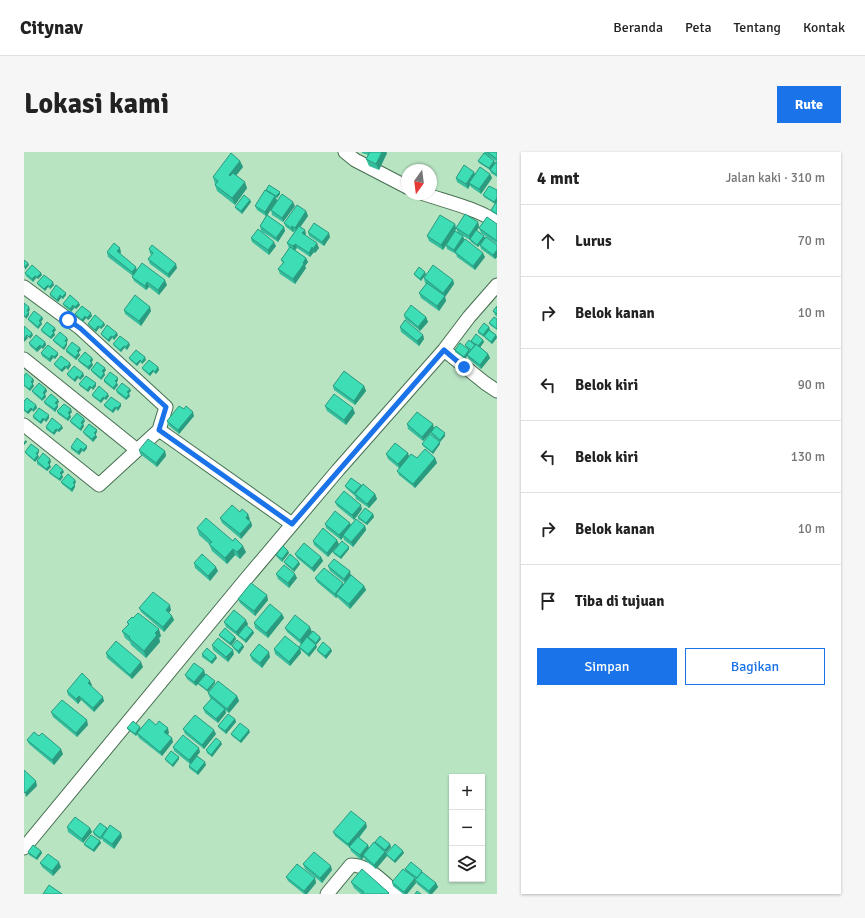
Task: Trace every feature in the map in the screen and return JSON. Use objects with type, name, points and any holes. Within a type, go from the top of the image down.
[{"type":"street","points":[[345,152],[355,160],[401,184]]},
{"type":"street","points":[[437,198],[452,202],[497,222]]},
{"type":"street","points":[[24,848],[292,524],[444,350],[469,317],[497,285]]},
{"type":"street","points":[[24,287],[80,328],[166,407],[159,430],[98,485],[24,425]]},
{"type":"street","points":[[444,350],[484,383],[497,391]]},
{"type":"street","points":[[24,359],[137,450]]},
{"type":"street","points":[[159,430],[292,524]]},
{"type":"street","points":[[327,894],[351,866],[359,865],[369,870],[397,894]]},
{"type":"building","points":[[370,152],[382,152],[376,164],[366,159]]},
{"type":"building","points":[[487,152],[497,152],[497,159]]},
{"type":"building","points":[[231,153],[240,161],[229,175],[230,176],[233,173],[245,182],[232,198],[215,185],[218,181],[213,177]]},
{"type":"building","points":[[484,153],[494,161],[489,168],[478,161]]},
{"type":"building","points":[[496,162],[497,163],[497,175],[490,170]]},
{"type":"building","points":[[464,165],[474,172],[466,184],[456,178]]},
{"type":"building","points":[[480,167],[490,174],[479,189],[469,183]]},
{"type":"building","points":[[269,185],[280,192],[276,196],[266,190]]},
{"type":"building","points":[[489,186],[497,190],[497,198],[494,202],[483,195]]},
{"type":"building","points":[[265,190],[275,196],[265,212],[255,206]]},
{"type":"building","points":[[282,194],[293,202],[282,218],[271,210]]},
{"type":"building","points":[[244,195],[250,200],[241,211],[235,207]]},
{"type":"building","points":[[497,201],[497,214],[491,210]]},
{"type":"building","points":[[297,205],[306,211],[295,228],[292,226],[291,228],[284,223]]},
{"type":"building","points":[[465,214],[478,222],[469,236],[456,228]]},
{"type":"building","points":[[267,215],[284,227],[276,238],[260,226]]},
{"type":"building","points":[[440,215],[455,224],[441,245],[427,236]]},
{"type":"building","points":[[487,217],[497,224],[497,241],[479,228]]},
{"type":"building","points":[[314,223],[329,233],[322,242],[308,232]]},
{"type":"building","points":[[299,226],[305,230],[302,233],[317,243],[313,249],[312,247],[309,253],[295,244],[293,246],[287,243]]},
{"type":"building","points":[[258,229],[274,242],[268,250],[251,238]]},
{"type":"building","points":[[476,230],[484,236],[477,245],[470,239]]},
{"type":"building","points":[[455,231],[463,236],[454,250],[446,245]]},
{"type":"building","points":[[486,237],[497,245],[497,250],[493,255],[480,245]]},
{"type":"building","points":[[465,239],[483,253],[473,266],[455,252]]},
{"type":"building","points":[[114,243],[120,248],[117,251],[136,267],[132,272],[107,252]]},
{"type":"building","points":[[152,245],[176,264],[168,274],[148,259],[153,253],[149,249]]},
{"type":"building","points":[[290,247],[306,258],[303,263],[304,264],[293,279],[278,269],[284,262],[281,260]]},
{"type":"building","points":[[24,260],[28,263],[25,267],[24,267]]},
{"type":"building","points":[[142,263],[165,280],[158,290],[147,282],[145,286],[132,277]]},
{"type":"building","points":[[32,265],[41,273],[32,279],[25,273]]},
{"type":"building","points":[[433,265],[453,280],[443,293],[424,278]]},
{"type":"building","points":[[419,267],[425,272],[420,279],[414,274]]},
{"type":"building","points":[[44,275],[53,282],[50,287],[48,285],[44,289],[37,283]]},
{"type":"building","points":[[427,283],[445,296],[437,306],[419,293]]},
{"type":"building","points":[[56,285],[66,293],[62,297],[60,295],[57,300],[50,294]]},
{"type":"building","points":[[70,295],[79,303],[75,307],[73,305],[70,309],[63,304]]},
{"type":"building","points":[[135,295],[150,307],[139,321],[124,310]]},
{"type":"building","points":[[24,303],[29,307],[27,311],[29,312],[25,317],[24,316]]},
{"type":"building","points":[[411,305],[426,317],[418,327],[404,315]]},
{"type":"building","points":[[82,306],[91,313],[87,318],[85,316],[82,320],[75,314]]},
{"type":"building","points":[[497,306],[497,314],[493,311]]},
{"type":"building","points":[[34,311],[42,317],[39,321],[41,322],[38,327],[28,319]]},
{"type":"building","points":[[95,315],[104,323],[101,327],[98,326],[95,330],[88,324]]},
{"type":"building","points":[[494,317],[497,319],[497,329],[489,323]]},
{"type":"building","points":[[405,320],[423,335],[417,341],[400,327]]},
{"type":"building","points":[[47,322],[55,328],[52,331],[54,333],[50,337],[41,330]]},
{"type":"building","points":[[484,323],[489,327],[483,335],[478,331]]},
{"type":"building","points":[[107,325],[117,333],[113,337],[111,336],[108,340],[101,334]]},
{"type":"building","points":[[24,326],[32,333],[29,337],[27,335],[24,339]]},
{"type":"building","points":[[489,330],[496,335],[491,342],[484,336]]},
{"type":"building","points":[[60,332],[67,338],[65,341],[67,343],[63,348],[53,340]]},
{"type":"building","points":[[476,334],[483,340],[478,346],[471,341]]},
{"type":"building","points":[[36,335],[45,342],[42,347],[40,345],[36,349],[29,343]]},
{"type":"building","points":[[120,336],[129,343],[126,347],[124,346],[120,350],[113,344]]},
{"type":"building","points":[[469,340],[475,345],[471,350],[465,345]]},
{"type":"building","points":[[72,342],[80,348],[77,351],[79,353],[75,357],[66,350]]},
{"type":"building","points":[[460,343],[469,350],[464,357],[455,350]]},
{"type":"building","points":[[476,344],[488,354],[480,365],[467,355]]},
{"type":"building","points":[[48,345],[58,353],[54,357],[52,355],[49,359],[41,353]]},
{"type":"building","points":[[136,350],[145,357],[142,362],[140,360],[136,364],[129,358]]},
{"type":"building","points":[[85,352],[92,358],[90,361],[92,363],[88,367],[78,360]]},
{"type":"building","points":[[61,356],[70,363],[67,367],[65,366],[61,370],[54,364]]},
{"type":"building","points":[[149,360],[158,367],[155,372],[153,370],[149,374],[142,368]]},
{"type":"building","points":[[97,362],[105,368],[102,371],[104,373],[101,378],[91,370]]},
{"type":"building","points":[[74,366],[83,373],[80,378],[77,376],[74,380],[67,374]]},
{"type":"building","points":[[344,371],[364,386],[354,401],[333,386]]},
{"type":"building","points":[[110,372],[118,378],[115,381],[117,383],[113,388],[104,380]]},
{"type":"building","points":[[26,373],[33,379],[31,382],[33,384],[29,389],[24,385],[24,376]]},
{"type":"building","points":[[86,376],[96,383],[92,388],[90,386],[87,390],[79,384]]},
{"type":"building","points":[[39,383],[46,389],[43,393],[45,394],[42,399],[32,391]]},
{"type":"building","points":[[122,383],[130,389],[127,392],[129,394],[126,398],[116,390]]},
{"type":"building","points":[[99,386],[108,394],[100,401],[92,395]]},
{"type":"building","points":[[51,394],[58,400],[55,403],[58,405],[54,409],[44,402]]},
{"type":"building","points":[[334,394],[353,408],[344,420],[325,406]]},
{"type":"building","points":[[111,397],[121,404],[117,408],[115,407],[112,411],[104,405]]},
{"type":"building","points":[[27,398],[36,405],[33,410],[31,408],[27,412],[24,409],[24,401]]},
{"type":"building","points":[[64,404],[71,409],[68,413],[70,415],[67,419],[57,411]]},
{"type":"building","points":[[179,406],[184,409],[186,406],[193,412],[178,430],[167,421]]},
{"type":"building","points":[[39,408],[49,415],[45,420],[43,418],[40,422],[33,416]]},
{"type":"building","points":[[417,412],[433,424],[422,437],[407,424]]},
{"type":"building","points":[[77,413],[84,419],[81,423],[83,424],[80,429],[70,421]]},
{"type":"building","points":[[52,418],[62,426],[58,430],[56,429],[53,433],[46,427]]},
{"type":"building","points":[[89,424],[97,430],[94,433],[96,435],[92,439],[83,432]]},
{"type":"building","points":[[436,426],[445,433],[440,440],[431,432]]},
{"type":"building","points":[[430,434],[440,442],[432,452],[422,444]]},
{"type":"building","points":[[77,438],[87,446],[83,450],[81,448],[78,452],[71,447]]},
{"type":"building","points":[[148,439],[165,451],[156,463],[139,450]]},
{"type":"building","points":[[395,443],[408,453],[398,464],[386,454]]},
{"type":"building","points":[[31,444],[39,450],[36,454],[38,455],[34,460],[25,452]]},
{"type":"building","points":[[425,449],[435,458],[413,484],[397,471],[411,454],[417,458]]},
{"type":"building","points":[[43,453],[50,459],[48,463],[50,465],[46,469],[37,461]]},
{"type":"building","points":[[56,464],[63,470],[60,473],[62,475],[59,479],[49,472]]},
{"type":"building","points":[[68,474],[75,480],[73,483],[75,485],[71,489],[61,482]]},
{"type":"building","points":[[351,478],[361,485],[354,493],[345,486]]},
{"type":"building","points":[[363,484],[375,494],[367,504],[355,494]]},
{"type":"building","points":[[344,491],[361,505],[352,515],[335,502]]},
{"type":"building","points":[[232,505],[240,512],[242,509],[248,514],[246,518],[251,522],[240,534],[220,518]]},
{"type":"building","points":[[365,508],[373,514],[366,523],[358,517]]},
{"type":"building","points":[[335,511],[350,523],[339,535],[325,524]]},
{"type":"building","points":[[206,518],[233,541],[235,538],[243,546],[237,552],[233,549],[225,558],[209,544],[212,542],[197,528]]},
{"type":"building","points":[[356,519],[365,526],[351,542],[343,535]]},
{"type":"building","points":[[323,528],[337,540],[327,553],[313,541]]},
{"type":"building","points":[[342,541],[349,547],[340,557],[333,552]]},
{"type":"building","points":[[304,543],[321,557],[312,568],[295,554]]},
{"type":"building","points":[[283,546],[288,551],[282,559],[276,555]]},
{"type":"building","points":[[202,554],[216,567],[208,576],[194,563]]},
{"type":"building","points":[[290,554],[299,562],[293,569],[284,562]]},
{"type":"building","points":[[334,559],[350,571],[344,579],[328,566]]},
{"type":"building","points":[[284,565],[295,574],[288,583],[276,574]]},
{"type":"building","points":[[324,568],[343,583],[335,594],[315,578]]},
{"type":"building","points":[[351,575],[364,586],[349,604],[336,594]]},
{"type":"building","points":[[251,583],[267,595],[254,611],[238,599]]},
{"type":"building","points":[[153,592],[170,605],[166,610],[172,616],[163,627],[139,608]]},
{"type":"building","points":[[270,604],[282,614],[266,633],[254,623]]},
{"type":"building","points":[[234,610],[246,620],[236,632],[224,622]]},
{"type":"building","points":[[138,613],[159,629],[155,633],[157,635],[144,651],[122,631],[129,624],[127,622]]},
{"type":"building","points":[[295,615],[310,627],[300,640],[285,628]]},
{"type":"building","points":[[246,625],[253,631],[245,640],[238,635]]},
{"type":"building","points":[[225,628],[235,637],[230,643],[219,635]]},
{"type":"building","points":[[313,631],[320,637],[316,643],[308,637]]},
{"type":"building","points":[[285,636],[300,648],[289,662],[274,649]]},
{"type":"building","points":[[307,637],[316,645],[308,654],[299,647]]},
{"type":"building","points":[[218,638],[233,650],[226,657],[212,645]]},
{"type":"building","points":[[237,640],[243,645],[238,651],[232,646]]},
{"type":"building","points":[[116,641],[141,662],[130,675],[106,653]]},
{"type":"building","points":[[323,642],[331,649],[325,656],[317,650]]},
{"type":"building","points":[[259,644],[269,652],[260,663],[250,655]]},
{"type":"building","points":[[207,648],[216,656],[211,662],[202,654]]},
{"type":"building","points":[[194,663],[204,670],[194,682],[185,675]]},
{"type":"building","points":[[82,673],[90,681],[88,683],[103,697],[93,708],[79,696],[76,699],[67,691]]},
{"type":"building","points":[[206,674],[215,681],[207,690],[198,683]]},
{"type":"building","points":[[218,681],[237,696],[227,709],[208,693]]},
{"type":"building","points":[[212,698],[225,709],[216,719],[203,708]]},
{"type":"building","points":[[62,700],[87,720],[76,733],[51,712]]},
{"type":"building","points":[[228,714],[235,719],[225,731],[218,726]]},
{"type":"building","points":[[195,715],[214,730],[202,745],[183,729]]},
{"type":"building","points":[[149,719],[156,725],[159,721],[168,728],[164,732],[172,738],[160,752],[137,733]]},
{"type":"building","points":[[133,721],[140,727],[135,734],[127,728]]},
{"type":"building","points":[[240,723],[249,730],[240,741],[231,734]]},
{"type":"building","points":[[34,732],[39,736],[42,733],[61,749],[52,760],[27,740]]},
{"type":"building","points":[[183,735],[199,748],[189,760],[173,747]]},
{"type":"building","points":[[216,738],[221,742],[211,755],[206,750]]},
{"type":"building","points":[[171,751],[179,757],[172,765],[165,759]]},
{"type":"building","points":[[197,756],[205,762],[197,772],[189,766]]},
{"type":"building","points":[[24,770],[36,781],[25,793],[24,792]]},
{"type":"building","points":[[351,811],[366,823],[348,844],[333,832]]},
{"type":"building","points":[[75,817],[90,828],[82,839],[67,827]]},
{"type":"building","points":[[100,823],[107,828],[100,838],[93,832]]},
{"type":"building","points":[[110,825],[121,833],[112,844],[102,837]]},
{"type":"building","points":[[91,835],[100,841],[93,850],[84,844]]},
{"type":"building","points":[[380,836],[390,844],[385,850],[375,842]]},
{"type":"building","points":[[358,837],[368,845],[360,855],[349,847]]},
{"type":"building","points":[[374,842],[385,852],[374,865],[363,855]]},
{"type":"building","points":[[395,844],[403,851],[394,861],[386,854]]},
{"type":"building","points":[[33,845],[41,851],[36,858],[28,852]]},
{"type":"building","points":[[314,852],[331,866],[320,878],[303,864]]},
{"type":"building","points":[[48,854],[59,862],[52,871],[40,863]]},
{"type":"building","points":[[411,862],[422,871],[417,878],[405,869]]},
{"type":"building","points":[[297,864],[315,878],[304,891],[286,877]]},
{"type":"building","points":[[362,869],[389,893],[362,894],[364,892],[351,882]]},
{"type":"building","points":[[403,869],[415,878],[404,892],[392,882]]},
{"type":"building","points":[[422,872],[436,883],[429,891],[415,880]]},
{"type":"building","points":[[49,885],[62,894],[43,894]]},
{"type":"route","points":[[68,320],[80,328],[166,407],[159,430],[292,524],[444,350],[464,367]]}]
